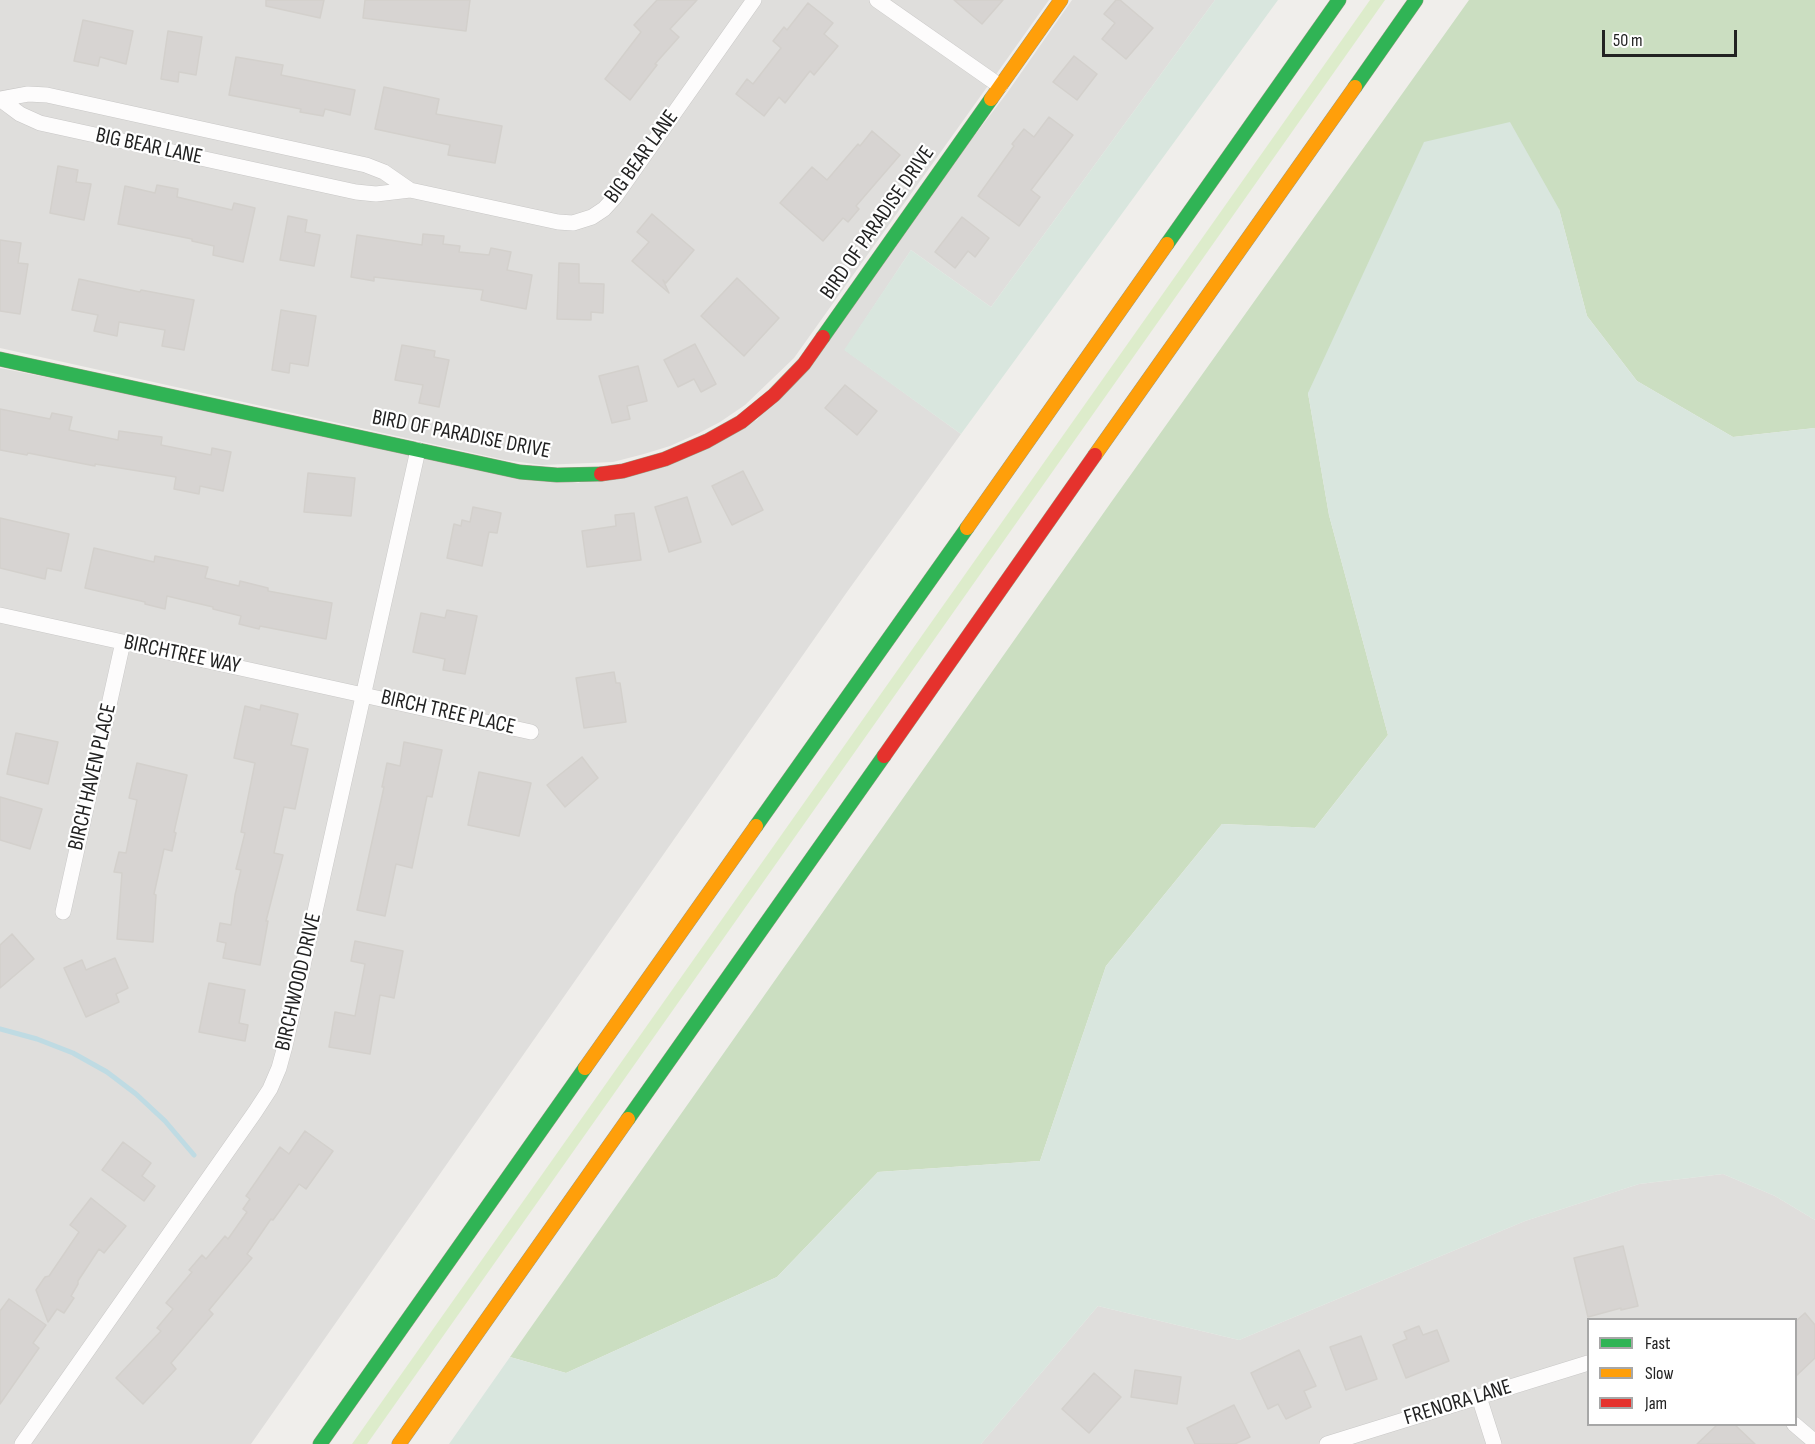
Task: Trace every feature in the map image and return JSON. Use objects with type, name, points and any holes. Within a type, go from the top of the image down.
[{"type":"main road","name":"BIRD OF PARADISE DRIVE","points":[[0,358],[520,472],[557,475],[601,474],[644,466],[707,441],[741,422],[774,395],[815,349],[1061,0]]},
{"type":"main road","points":[[320,1444],[1339,0]]},
{"type":"main road","points":[[399,1444],[1416,0]]},
{"type":"street","name":"BIG BEAR LANE","points":[[0,99],[20,114],[40,123],[356,192],[376,194],[410,190],[558,222],[573,223],[592,217],[604,208],[622,188],[754,0]]},
{"type":"street","points":[[877,0],[1000,86]]},
{"type":"street","name":"BIG BEAR LANE","points":[[0,99],[28,94],[47,95],[332,158],[384,172],[410,190]]},
{"type":"street","name":"BIRCHWOOD DRIVE","points":[[22,1444],[255,1112],[274,1079],[285,1046],[418,450]]},
{"type":"street","name":"BIRCHTREE WAY","points":[[0,615],[364,694]]},
{"type":"street","name":"BIRCH HAVEN PLACE","points":[[63,912],[123,642]]},
{"type":"street","name":"BIRCH TREE PLACE","points":[[364,694],[531,732]]},
{"type":"street","name":"FRENORA LANE","points":[[1328,1444],[1587,1363]]},
{"type":"street","points":[[1479,1397],[1494,1444]]},
{"type":"street","points":[[1795,1426],[1815,1442]]},
{"type":"shaded area","points":[[0,0],[1049,0],[794,358],[745,405],[699,433],[670,446],[644,454],[613,462],[542,465],[505,460],[0,348]]},
{"type":"shaded area","points":[[1072,0],[1215,0],[991,307],[911,250],[845,350],[961,434],[847,592],[251,1444],[0,1444],[0,368],[578,483],[757,420],[1007,93]]},
{"type":"shaded area","points":[[1215,0],[1278,0],[961,434],[844,350],[911,250],[991,307]]},
{"type":"shaded area","points":[[1510,122],[1559,209],[1587,316],[1637,381],[1733,437],[1815,428],[1815,1220],[1775,1196],[1723,1174],[1639,1184],[1525,1221],[1239,1340],[1098,1306],[981,1444],[449,1444],[510,1357],[566,1373],[777,1277],[878,1172],[1040,1161],[1106,966],[1222,824],[1315,828],[1388,735],[1329,515],[1308,393],[1424,142]]},
{"type":"shaded area","points":[[1723,1174],[1775,1196],[1815,1220],[1815,1437],[1809,1444],[981,1444],[1098,1306],[1239,1340],[1525,1221],[1639,1184]]},
{"type":"green space","points":[[1370,0],[1385,0],[367,1444],[352,1444]]},
{"type":"green space","points":[[1469,0],[1815,0],[1815,428],[1733,437],[1637,381],[1587,316],[1559,209],[1308,393],[1329,515],[1388,735],[1315,828],[1222,824],[1106,966],[1040,1161],[878,1172],[777,1277],[566,1373],[510,1357],[1112,501]]},
{"type":"building","points":[[266,0],[324,0],[320,18],[266,6]]},
{"type":"building","points":[[365,0],[470,0],[466,31],[363,18]]},
{"type":"building","points":[[657,0],[697,0],[670,29],[679,37],[655,64],[657,65],[630,100],[605,79],[641,32],[634,25]]},
{"type":"building","points":[[954,0],[1003,0],[982,24]]},
{"type":"building","points":[[1116,0],[1120,0],[1153,28],[1126,59],[1102,39],[1115,23],[1104,14]]},
{"type":"building","points":[[808,3],[833,23],[824,34],[838,46],[814,75],[810,71],[785,103],[779,97],[764,116],[736,94],[747,79],[753,84],[781,48],[773,41],[784,27],[787,30]]},
{"type":"building","points":[[83,20],[133,31],[126,64],[100,57],[98,66],[74,61]]},
{"type":"building","points":[[168,31],[202,37],[196,75],[179,72],[178,82],[161,79]]},
{"type":"building","points":[[1074,56],[1097,74],[1077,100],[1053,82]]},
{"type":"building","points":[[236,57],[283,65],[281,75],[355,90],[350,115],[325,109],[323,116],[300,112],[301,109],[229,95]]},
{"type":"building","points":[[384,87],[439,99],[436,114],[502,126],[495,163],[448,155],[450,145],[375,129]]},
{"type":"building","points":[[1049,117],[1073,135],[1031,190],[1040,197],[1019,226],[978,196],[1024,129],[1034,137]]},
{"type":"building","points":[[872,131],[900,155],[856,206],[859,209],[848,222],[843,218],[823,241],[780,203],[812,167],[827,180]]},
{"type":"building","points":[[58,166],[78,170],[76,182],[91,184],[84,220],[50,213]]},
{"type":"building","points":[[157,185],[178,189],[177,197],[232,210],[234,203],[255,208],[243,262],[213,255],[214,246],[192,241],[192,239],[118,224],[125,186],[155,193]]},
{"type":"building","points":[[652,214],[694,250],[666,283],[663,280],[669,293],[632,261],[649,242],[637,232]]},
{"type":"building","points":[[288,216],[307,220],[305,232],[320,235],[314,266],[280,260]]},
{"type":"building","points":[[962,217],[989,238],[975,257],[968,251],[955,268],[935,252]]},
{"type":"building","points":[[423,234],[444,236],[443,244],[460,246],[459,252],[489,255],[491,248],[511,252],[507,270],[532,275],[526,309],[481,300],[483,290],[374,277],[374,281],[351,277],[357,235],[422,245]]},
{"type":"building","points":[[0,240],[21,243],[18,263],[28,264],[20,314],[0,311]]},
{"type":"building","points":[[559,263],[579,264],[579,283],[604,284],[603,313],[591,312],[591,320],[557,319]]},
{"type":"building","points":[[737,278],[779,318],[744,356],[701,316]]},
{"type":"building","points":[[79,279],[140,292],[141,290],[194,300],[184,350],[162,346],[165,330],[119,322],[117,336],[94,331],[98,315],[72,310]]},
{"type":"building","points":[[281,310],[316,316],[308,366],[290,363],[289,373],[272,370]]},
{"type":"building","points":[[695,344],[716,384],[701,392],[694,379],[678,387],[664,360]]},
{"type":"building","points":[[402,345],[435,351],[434,357],[449,360],[439,407],[419,403],[423,385],[395,380]]},
{"type":"building","points":[[638,366],[647,401],[627,406],[630,419],[612,423],[599,376]]},
{"type":"building","points":[[845,385],[877,411],[857,435],[825,408]]},
{"type":"building","points":[[0,409],[50,419],[52,413],[72,417],[69,430],[118,440],[119,431],[162,437],[161,445],[211,455],[212,448],[231,452],[223,491],[200,486],[199,494],[174,489],[176,477],[0,450]]},
{"type":"building","points":[[743,471],[763,510],[732,525],[712,486]]},
{"type":"building","points":[[308,473],[355,478],[351,516],[304,512]]},
{"type":"building","points":[[687,497],[701,542],[669,552],[655,507]]},
{"type":"building","points":[[473,507],[501,513],[497,533],[489,532],[482,566],[447,558],[454,524],[461,526],[462,520],[470,522]]},
{"type":"building","points":[[634,513],[641,560],[587,567],[582,531],[616,526],[615,515]]},
{"type":"building","points":[[0,518],[69,534],[61,571],[47,568],[45,579],[0,568]]},
{"type":"building","points":[[94,548],[154,562],[155,556],[208,567],[205,578],[239,586],[240,581],[268,588],[268,591],[332,603],[326,639],[239,624],[241,616],[167,596],[165,609],[85,588]]},
{"type":"building","points":[[447,610],[477,616],[465,674],[443,670],[445,659],[413,652],[421,613],[445,618]]},
{"type":"building","points":[[614,672],[616,683],[620,683],[626,722],[584,728],[576,678]]},
{"type":"building","points":[[261,705],[298,714],[291,745],[308,749],[295,809],[284,807],[274,853],[283,855],[266,921],[268,921],[260,965],[223,958],[226,943],[217,941],[220,923],[231,925],[241,870],[236,869],[245,833],[241,832],[255,763],[234,758],[245,706],[260,710]]},
{"type":"building","points":[[16,733],[58,742],[48,784],[7,774]]},
{"type":"building","points":[[404,742],[442,750],[432,797],[427,796],[412,868],[396,864],[385,916],[357,910],[384,787],[382,787],[387,763],[400,766]]},
{"type":"building","points":[[582,757],[598,778],[565,807],[547,785]]},
{"type":"building","points":[[137,763],[187,775],[172,851],[164,849],[154,894],[156,895],[153,942],[117,939],[122,873],[114,872],[119,852],[126,853],[137,800],[129,798]]},
{"type":"building","points":[[479,772],[531,783],[519,836],[468,825]]},
{"type":"building","points":[[0,797],[42,809],[30,849],[0,840]]},
{"type":"building","points":[[12,934],[34,959],[0,988],[0,945]]},
{"type":"building","points":[[355,941],[403,951],[394,998],[380,995],[370,1054],[329,1047],[335,1012],[355,1016],[365,964],[351,961]]},
{"type":"building","points":[[115,958],[128,988],[116,994],[119,1002],[86,1017],[64,968],[82,960],[86,970]]},
{"type":"building","points":[[209,983],[245,990],[239,1023],[248,1025],[245,1041],[199,1032]]},
{"type":"building","points":[[305,1131],[333,1151],[306,1189],[299,1184],[273,1220],[271,1219],[247,1254],[252,1258],[209,1310],[213,1314],[171,1363],[176,1369],[143,1404],[116,1378],[161,1331],[157,1328],[173,1309],[166,1303],[192,1272],[189,1270],[202,1255],[206,1259],[225,1236],[228,1239],[247,1212],[243,1209],[250,1199],[246,1196],[280,1147],[289,1154]]},
{"type":"building","points":[[123,1142],[151,1163],[142,1176],[155,1186],[144,1201],[102,1170]]},
{"type":"building","points":[[91,1198],[126,1226],[104,1253],[99,1249],[78,1281],[71,1296],[74,1298],[64,1313],[57,1309],[48,1322],[36,1290],[45,1277],[49,1276],[79,1232],[70,1225]]},
{"type":"building","points":[[1623,1246],[1638,1306],[1588,1317],[1574,1258]]},
{"type":"building","points":[[9,1299],[46,1325],[33,1343],[39,1348],[0,1404],[0,1311]]},
{"type":"building","points":[[1805,1313],[1815,1325],[1815,1358],[1797,1375],[1797,1320]]},
{"type":"building","points":[[1419,1326],[1423,1335],[1437,1330],[1449,1361],[1406,1378],[1393,1345],[1407,1339],[1404,1332]]},
{"type":"building","points":[[1361,1336],[1377,1379],[1346,1390],[1330,1347]]},
{"type":"building","points":[[1299,1350],[1316,1386],[1304,1391],[1311,1407],[1286,1419],[1278,1404],[1268,1409],[1251,1373]]},
{"type":"building","points":[[1135,1370],[1181,1377],[1177,1404],[1131,1397]]},
{"type":"building","points":[[1094,1373],[1121,1397],[1089,1433],[1062,1409]]},
{"type":"building","points":[[1234,1405],[1250,1437],[1235,1444],[1195,1444],[1187,1428]]},
{"type":"building","points":[[1716,1426],[1736,1426],[1755,1444],[1697,1444]]},
{"type":"waterway","points":[[0,1029],[37,1039],[73,1053],[107,1072],[136,1094],[165,1121],[194,1155]]},
{"type":"traffic: fast","points":[[1167,244],[1339,0]]},
{"type":"traffic: fast","points":[[1355,87],[1416,0]]},
{"type":"traffic: fast","points":[[823,337],[991,99]]},
{"type":"traffic: fast","points":[[0,359],[520,472],[557,475],[601,474]]},
{"type":"traffic: fast","points":[[756,826],[967,528]]},
{"type":"traffic: fast","points":[[628,1119],[884,756]]},
{"type":"traffic: fast","points":[[320,1444],[585,1068]]},
{"type":"traffic: slow","points":[[991,99],[1061,0]]},
{"type":"traffic: slow","points":[[1095,455],[1355,87]]},
{"type":"traffic: slow","points":[[967,528],[1167,244]]},
{"type":"traffic: slow","points":[[585,1068],[756,826]]},
{"type":"traffic: slow","points":[[399,1444],[628,1119]]},
{"type":"traffic: jam","points":[[601,474],[623,471],[665,459],[707,441],[741,422],[774,395],[804,364],[823,337]]},
{"type":"traffic: jam","points":[[884,756],[1095,455]]}]
